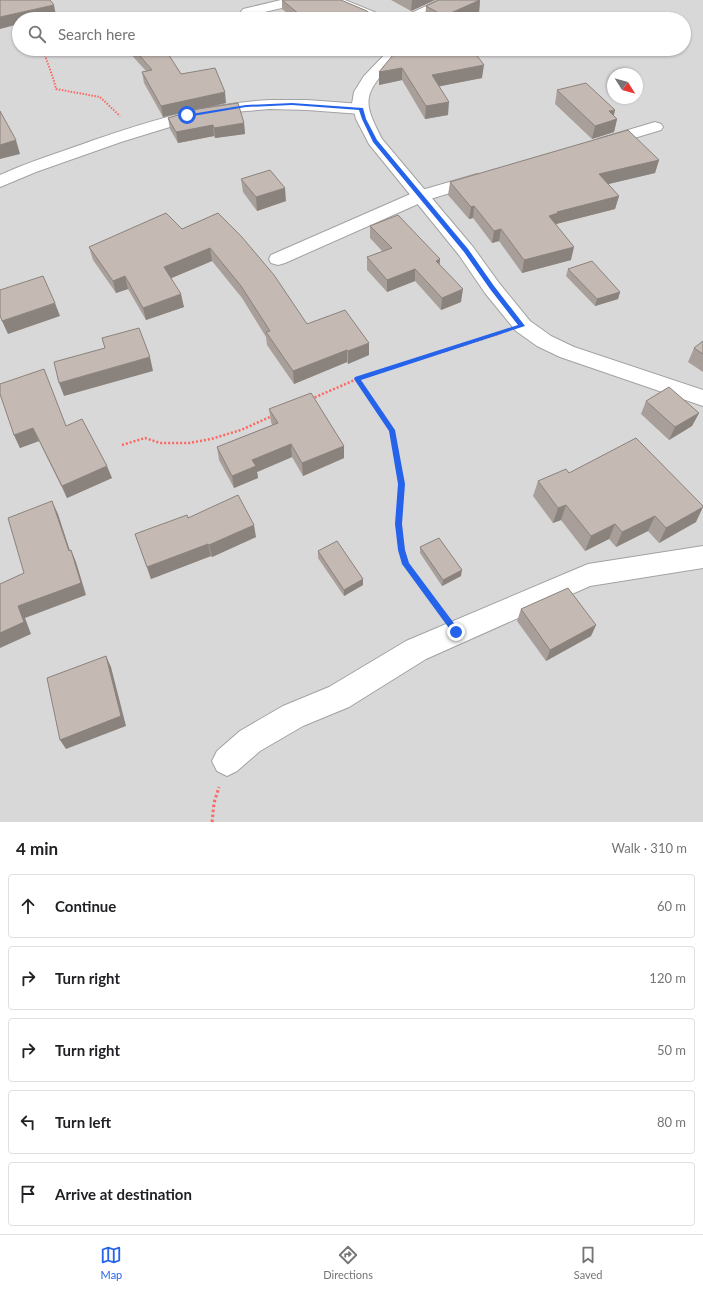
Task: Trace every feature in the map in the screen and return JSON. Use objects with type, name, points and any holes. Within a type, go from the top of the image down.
[{"type":"street","points":[[248,12],[298,0]]},
{"type":"street","points":[[333,0],[362,12]]},
{"type":"street","points":[[425,12],[450,0]]},
{"type":"street","points":[[391,56],[369,79],[362,92],[361,109],[364,119],[375,141],[466,250],[492,288],[522,326],[544,341],[567,352],[703,398]]},
{"type":"street","points":[[0,182],[31,168],[187,115],[246,106],[292,104],[361,109]]},
{"type":"street","points":[[587,147],[655,127]]},
{"type":"street","points":[[278,259],[421,196],[496,174]]},
{"type":"street","points":[[227,761],[250,741],[293,716],[339,697],[416,650],[588,575],[703,557]]},
{"type":"path","points":[[45,56],[47,64],[53,74],[56,89],[100,97],[109,104],[135,132]]},
{"type":"path","points":[[304,402],[357,379],[522,326]]},
{"type":"path","points":[[357,379],[392,430],[402,484],[398,524],[406,564],[456,632]]},
{"type":"path","points":[[122,445],[145,438],[160,442],[189,443],[211,439],[241,430],[276,415]]},
{"type":"path","points":[[212,822],[214,802],[227,761]]},
{"type":"shaded area","points":[[0,0],[703,0],[703,822],[0,822]]},
{"type":"building","points":[[0,0],[50,0],[54,5],[22,12],[12,12],[12,14],[0,17]]},
{"type":"building","points":[[282,0],[341,0],[368,12],[297,12]]},
{"type":"building","points":[[439,0],[480,0],[453,12],[437,12],[426,6]]},
{"type":"building","points":[[140,56],[169,56],[181,74],[215,68],[225,92],[161,106],[142,72],[152,70]]},
{"type":"building","points":[[392,56],[477,56],[484,65],[432,75],[449,102],[426,106],[402,68],[379,72]]},
{"type":"building","points":[[586,83],[615,110],[609,111],[617,119],[595,126],[557,90]]},
{"type":"building","points":[[238,103],[244,123],[214,128],[213,125],[176,132],[168,118],[198,109]]},
{"type":"building","points":[[0,111],[16,140],[0,145]]},
{"type":"building","points":[[628,130],[659,160],[599,174],[619,196],[557,212],[558,213],[549,216],[574,247],[524,260],[501,229],[494,231],[474,206],[471,207],[450,182]]},
{"type":"building","points":[[270,170],[285,188],[256,197],[241,179]]},
{"type":"building","points":[[166,213],[182,229],[218,213],[241,236],[274,275],[307,324],[345,310],[369,343],[293,371],[266,332],[270,331],[241,286],[210,248],[164,267],[181,294],[143,308],[125,276],[113,281],[89,247]]},
{"type":"building","points":[[398,215],[440,259],[436,261],[463,289],[442,298],[415,269],[387,280],[367,257],[392,248],[370,226]]},
{"type":"building","points":[[592,261],[620,292],[597,299],[568,269]]},
{"type":"building","points":[[43,276],[55,303],[2,321],[0,315],[0,290]]},
{"type":"building","points":[[139,328],[150,357],[59,383],[54,362],[105,348],[102,338]]},
{"type":"building","points":[[703,341],[703,354],[694,348]]},
{"type":"building","points":[[44,369],[66,426],[82,419],[107,466],[62,486],[33,428],[14,435],[0,394],[0,384]]},
{"type":"building","points":[[669,387],[699,413],[675,427],[646,401]]},
{"type":"building","points":[[311,393],[344,446],[302,463],[291,444],[252,460],[256,466],[232,476],[217,447],[278,423],[269,409]]},
{"type":"building","points":[[636,438],[703,507],[666,528],[655,516],[622,532],[615,524],[591,536],[566,505],[558,508],[538,481],[566,469],[569,473]]},
{"type":"building","points":[[238,495],[254,525],[209,545],[208,544],[147,567],[135,534],[187,515],[188,518]]},
{"type":"building","points":[[52,501],[69,551],[71,550],[81,583],[18,606],[24,622],[0,633],[0,584],[24,573],[8,518]]},
{"type":"building","points":[[439,538],[462,570],[443,580],[420,547]]},
{"type":"building","points":[[337,541],[363,579],[344,590],[318,551]]},
{"type":"building","points":[[568,588],[596,625],[550,650],[521,609]]},
{"type":"building","points":[[106,656],[121,716],[60,740],[47,678]]},
{"type":"route","points":[[187,115],[217,109],[292,104],[361,109],[364,119],[375,141],[466,250],[492,288],[522,326],[357,379],[392,430],[402,484],[398,524],[406,564],[456,632]]}]
